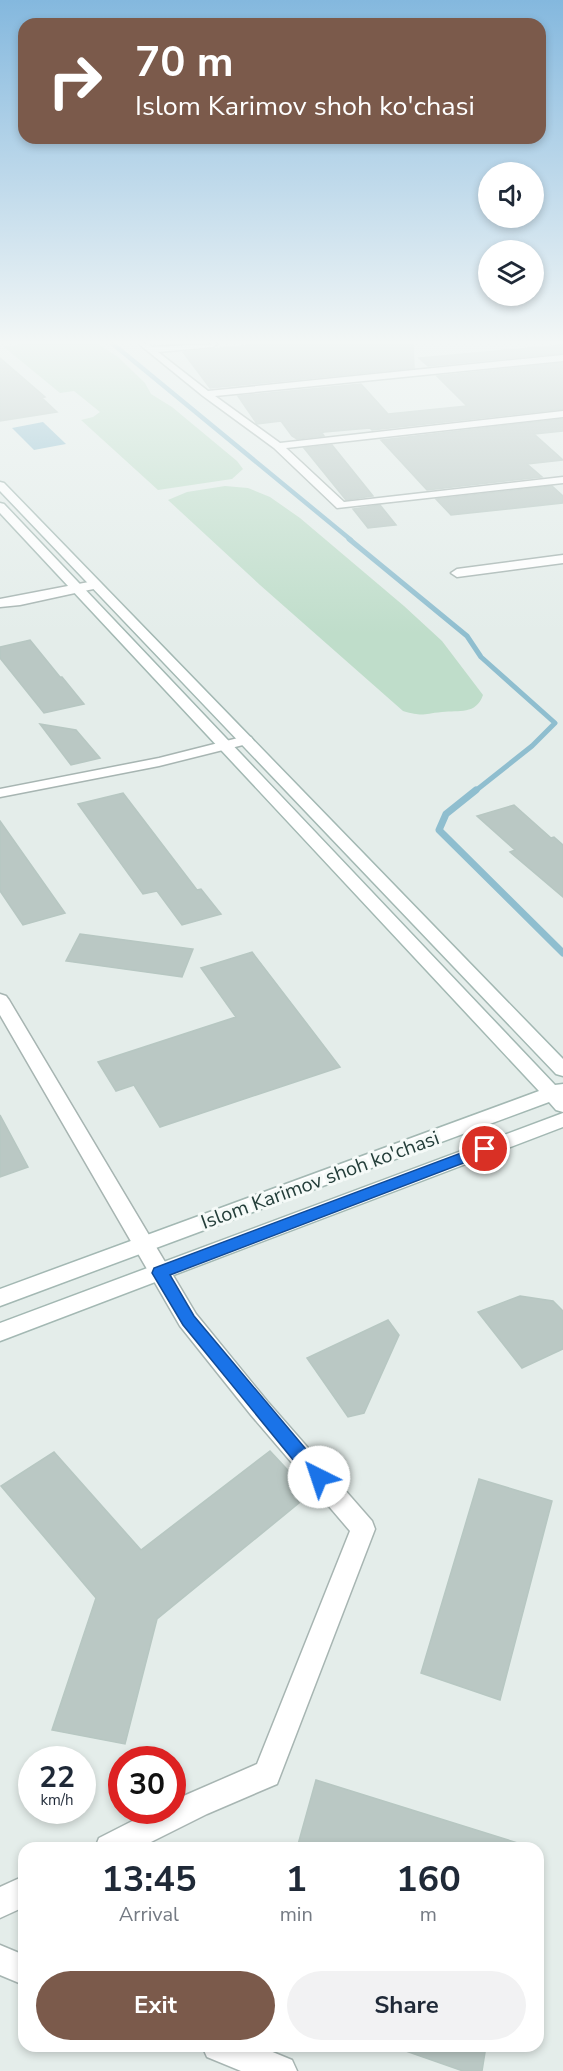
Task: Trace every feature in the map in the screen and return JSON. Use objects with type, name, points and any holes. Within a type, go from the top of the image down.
[{"type":"street","points":[[271,441],[341,506],[563,480]]},
{"type":"street","points":[[278,446],[326,441]]},
{"type":"street","points":[[0,485],[563,1070]]},
{"type":"street","points":[[0,507],[223,746],[559,1096]]},
{"type":"street","points":[[457,573],[563,559]]},
{"type":"street","points":[[0,603],[94,585]]},
{"type":"street","points":[[0,793],[159,762],[246,740]]},
{"type":"street","points":[[0,1000],[189,1320],[259,1408],[363,1529],[267,1774],[198,1804],[122,1842]]},
{"type":"street","name":"Islom Karimov shoh ko'chasi","points":[[0,1298],[559,1096]]},
{"type":"street","name":"Islom Karimov shoh ko'chasi","points":[[0,1332],[563,1120]]},
{"type":"street","points":[[0,1903],[18,1894]]},
{"type":"street","points":[[0,1960],[18,1968]]},
{"type":"street","points":[[233,2052],[281,2071]]},
{"type":"green space","points":[[104,441],[213,441],[243,469],[232,479],[158,490]]},
{"type":"green space","points":[[225,486],[248,488],[270,497],[300,518],[404,606],[442,641],[483,695],[476,706],[461,711],[423,714],[403,711],[168,500],[187,492]]},
{"type":"water","points":[[25,441],[62,441],[66,444],[34,450]]},
{"type":"building","points":[[382,441],[541,441],[563,460],[527,464],[542,477],[427,490]]},
{"type":"building","points":[[332,445],[373,496],[346,500],[304,448]]},
{"type":"building","points":[[552,486],[563,496],[563,503],[451,515],[436,499]]},
{"type":"building","points":[[380,505],[396,525],[368,528],[353,509]]},
{"type":"building","points":[[30,640],[84,704],[44,713],[0,658],[0,647]]},
{"type":"building","points":[[40,724],[76,730],[100,758],[71,765]]},
{"type":"building","points":[[123,793],[197,890],[201,889],[221,914],[182,925],[157,891],[143,894],[78,804]]},
{"type":"building","points":[[514,805],[551,838],[554,837],[563,845],[563,897],[510,852],[515,850],[477,816]]},
{"type":"building","points":[[0,821],[65,913],[23,925],[0,891]]},
{"type":"building","points":[[80,934],[193,949],[182,977],[66,961]]},
{"type":"building","points":[[252,952],[340,1067],[160,1127],[134,1085],[116,1091],[98,1062],[236,1017],[201,968]]},
{"type":"building","points":[[0,1115],[28,1167],[0,1177]]},
{"type":"building","points":[[520,1296],[553,1301],[563,1311],[563,1349],[522,1368],[478,1312]]},
{"type":"building","points":[[388,1320],[399,1335],[364,1413],[348,1417],[307,1358]]},
{"type":"building","points":[[270,1451],[310,1494],[157,1619],[125,1744],[52,1730],[96,1598],[1,1486],[54,1452],[141,1550]]},
{"type":"building","points":[[479,1479],[552,1501],[500,1700],[421,1673]]},
{"type":"building","points":[[316,1780],[515,1842],[299,1842]]},
{"type":"building","points":[[409,2052],[485,2052],[482,2071],[463,2071]]},
{"type":"waterway","points":[[230,441],[351,540]]},
{"type":"waterway","points":[[349,539],[467,636],[481,657],[555,723],[532,746],[474,792]]},
{"type":"waterway","points":[[476,790],[446,814],[439,830],[563,953]]},
{"type":"route","points":[[319,1477],[259,1408],[189,1320],[160,1273],[485,1149]]}]
